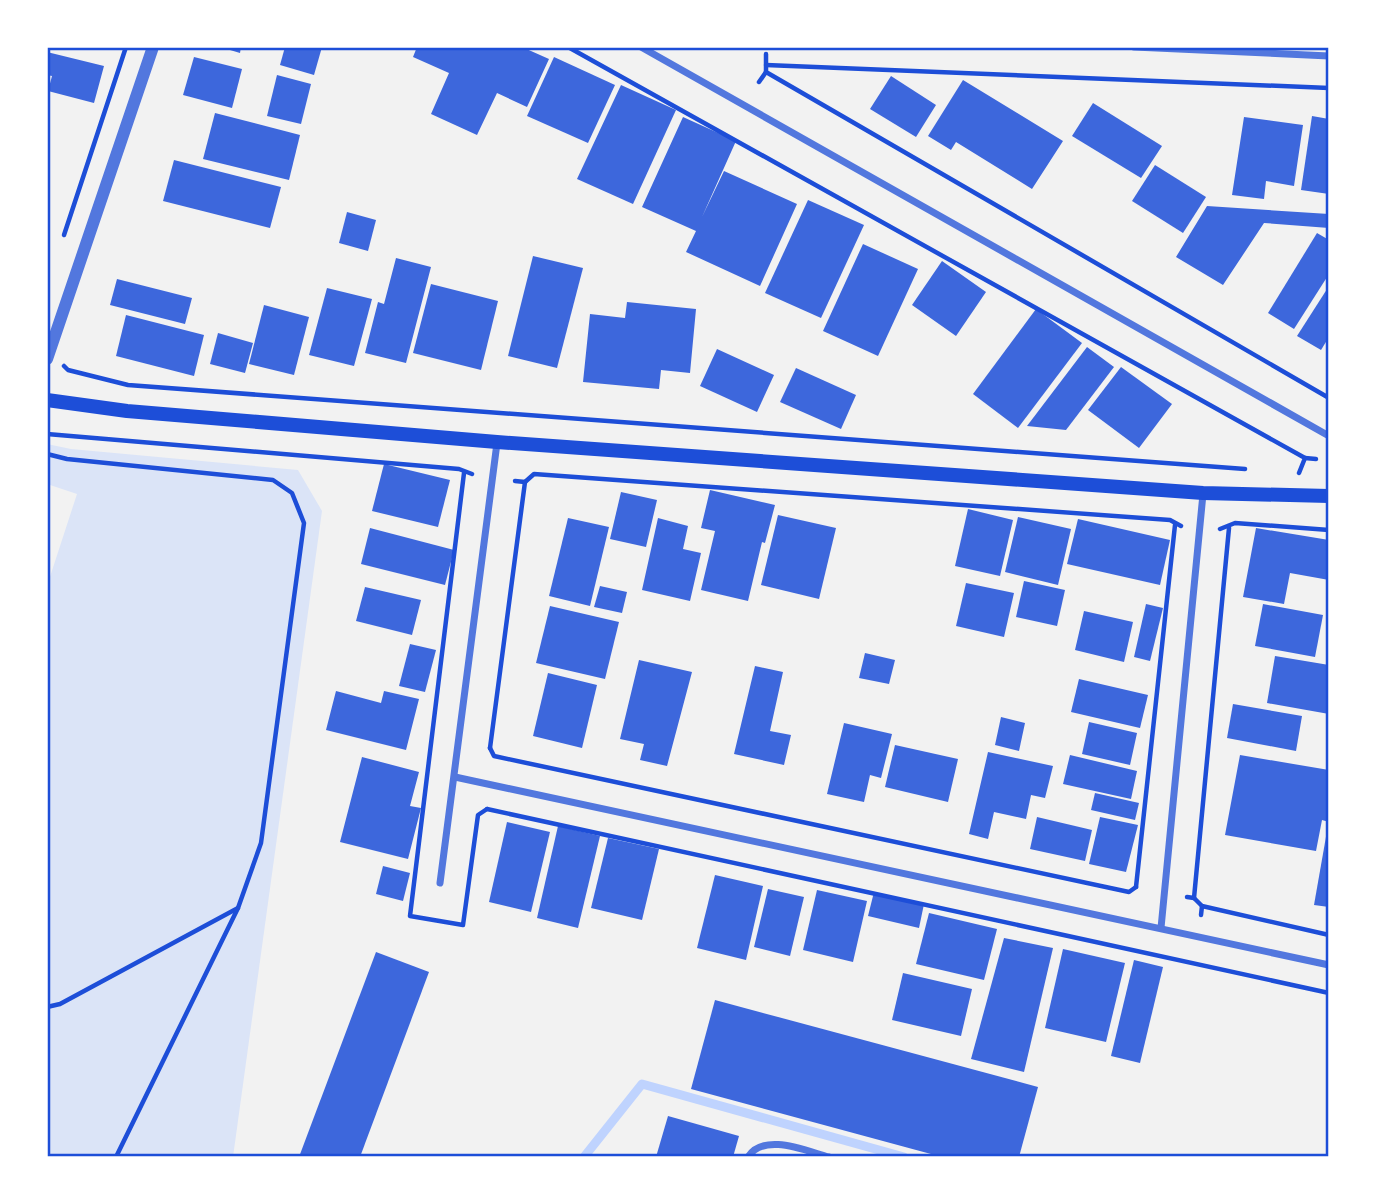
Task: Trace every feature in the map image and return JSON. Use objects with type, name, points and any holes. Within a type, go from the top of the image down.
[{"type":"main road","points":[[47,400],[127,411],[497,442],[1203,493],[1329,496]]},
{"type":"street","points":[[47,359],[153,47]]},
{"type":"street","points":[[641,47],[1329,436]]},
{"type":"street","points":[[1134,47],[1329,56]]},
{"type":"street","points":[[440,883],[497,442]]},
{"type":"street","points":[[1161,928],[1203,493]]},
{"type":"street","points":[[455,777],[1329,965]]},
{"type":"street","points":[[748,1157],[763,1146],[780,1144],[829,1157]]},
{"type":"path","points":[[62,242],[126,47]]},
{"type":"path","points":[[568,47],[579,50],[1305,458],[1316,459]]},
{"type":"path","points":[[759,82],[766,72],[766,54]]},
{"type":"path","points":[[766,65],[1329,88]]},
{"type":"path","points":[[766,72],[1329,398]]},
{"type":"path","points":[[67,371],[128,386],[465,414],[1250,470]]},
{"type":"path","points":[[55,422],[50,434],[472,474]]},
{"type":"path","points":[[47,454],[67,459],[273,480],[292,494],[304,523],[261,844],[238,908],[116,1157]]},
{"type":"path","points":[[1287,472],[1299,473],[1305,458]]},
{"type":"path","points":[[460,459],[461,471]]},
{"type":"path","points":[[534,467],[534,474]]},
{"type":"path","points":[[1129,892],[494,756],[486,748],[525,482],[534,474],[1170,520],[1175,525],[1182,526]]},
{"type":"path","points":[[515,481],[525,482]]},
{"type":"path","points":[[1220,529],[1229,528],[1235,523],[1236,515]]},
{"type":"path","points":[[1235,523],[1329,530]]},
{"type":"path","points":[[1126,900],[1129,892],[1136,887],[1175,525]]},
{"type":"path","points":[[1194,898],[1229,528]]},
{"type":"path","points":[[493,764],[494,756]]},
{"type":"path","points":[[487,806],[1119,944],[1329,993]]},
{"type":"path","points":[[1136,887],[1144,889]]},
{"type":"path","points":[[1187,897],[1194,898],[1202,906],[1329,935]]},
{"type":"path","points":[[1201,915],[1202,906]]},
{"type":"path","points":[[47,1007],[61,1004],[238,908]]},
{"type":"shaded area","points":[[47,444],[71,449],[298,470],[322,511],[233,1157],[47,1157],[47,586],[77,494],[47,484]]},
{"type":"building","points":[[220,47],[241,47],[240,53]]},
{"type":"building","points":[[285,47],[322,47],[314,75],[280,65]]},
{"type":"building","points":[[417,47],[522,47],[549,59],[527,107],[497,93],[477,135],[431,114],[449,73],[413,57]]},
{"type":"building","points":[[47,52],[104,66],[94,103],[48,91],[52,76],[47,75]]},
{"type":"building","points":[[194,57],[242,69],[232,108],[183,95]]},
{"type":"building","points":[[554,57],[615,85],[588,143],[527,116]]},
{"type":"building","points":[[277,75],[311,84],[301,124],[267,116]]},
{"type":"building","points":[[891,76],[936,105],[916,137],[870,109]]},
{"type":"building","points":[[963,80],[1063,141],[1032,189],[956,142],[951,150],[928,136]]},
{"type":"building","points":[[621,85],[676,110],[633,204],[577,179]]},
{"type":"building","points":[[1093,103],[1162,146],[1141,178],[1072,136]]},
{"type":"building","points":[[215,113],[300,135],[289,180],[203,159]]},
{"type":"building","points":[[1312,116],[1329,119],[1329,194],[1301,190]]},
{"type":"building","points":[[683,117],[736,141],[702,217],[724,171],[797,204],[760,286],[686,252],[696,231],[642,207]]},
{"type":"building","points":[[1244,117],[1303,125],[1294,186],[1266,181],[1264,199],[1232,195]]},
{"type":"building","points":[[174,160],[281,187],[270,228],[163,201]]},
{"type":"building","points":[[1155,165],[1206,197],[1183,233],[1132,201]]},
{"type":"building","points":[[808,200],[864,225],[821,318],[765,293]]},
{"type":"building","points":[[1207,206],[1329,214],[1329,228],[1264,223],[1223,285],[1176,257]]},
{"type":"building","points":[[347,212],[376,220],[368,251],[339,243]]},
{"type":"building","points":[[1317,233],[1329,240],[1329,274],[1294,329],[1268,313]]},
{"type":"building","points":[[863,244],[918,269],[878,356],[823,331]]},
{"type":"building","points":[[533,256],[583,268],[557,368],[508,356]]},
{"type":"building","points":[[396,258],[431,267],[406,363],[365,353],[378,302],[384,304]]},
{"type":"building","points":[[942,261],[986,292],[956,336],[912,305]]},
{"type":"building","points":[[117,279],[192,298],[185,324],[110,305]]},
{"type":"building","points":[[431,284],[498,301],[481,370],[413,353]]},
{"type":"building","points":[[1329,286],[1329,337],[1321,350],[1297,336]]},
{"type":"building","points":[[327,288],[372,299],[354,366],[309,355]]},
{"type":"building","points":[[627,302],[696,309],[690,373],[661,370],[659,389],[583,382],[590,314],[625,318]]},
{"type":"building","points":[[264,305],[309,317],[294,375],[249,364]]},
{"type":"building","points":[[1036,309],[1082,343],[1018,428],[973,394]]},
{"type":"building","points":[[126,315],[204,335],[194,376],[116,356]]},
{"type":"building","points":[[218,333],[253,343],[245,373],[210,364]]},
{"type":"building","points":[[1087,347],[1114,367],[1066,430],[1027,426]]},
{"type":"building","points":[[717,349],[774,375],[757,412],[700,386]]},
{"type":"building","points":[[1121,367],[1172,404],[1139,448],[1088,410]]},
{"type":"building","points":[[796,368],[856,395],[841,429],[780,402]]},
{"type":"building","points":[[384,464],[450,480],[438,527],[372,511]]},
{"type":"building","points":[[710,490],[775,505],[765,543],[762,542],[748,601],[701,590],[715,531],[701,528]]},
{"type":"building","points":[[621,492],[657,500],[646,547],[610,539]]},
{"type":"building","points":[[968,509],[1013,520],[1000,576],[955,566]]},
{"type":"building","points":[[778,515],[836,528],[819,599],[761,585]]},
{"type":"building","points":[[1018,517],[1071,529],[1058,585],[1005,572]]},
{"type":"building","points":[[568,518],[609,527],[590,606],[549,596]]},
{"type":"building","points":[[658,518],[688,526],[683,549],[701,553],[690,601],[642,590]]},
{"type":"building","points":[[1078,519],[1170,540],[1160,585],[1067,564]]},
{"type":"building","points":[[370,528],[454,550],[445,585],[361,564]]},
{"type":"building","points":[[1256,528],[1329,540],[1329,580],[1290,573],[1284,604],[1243,597]]},
{"type":"building","points":[[1024,581],[1065,590],[1057,626],[1016,617]]},
{"type":"building","points":[[966,583],[1014,593],[1004,637],[956,626]]},
{"type":"building","points":[[600,586],[627,592],[622,613],[594,607]]},
{"type":"building","points":[[365,587],[421,600],[412,635],[356,621]]},
{"type":"building","points":[[1146,604],[1163,608],[1150,661],[1134,657]]},
{"type":"building","points":[[1263,604],[1323,615],[1315,657],[1255,646]]},
{"type":"building","points":[[550,606],[619,622],[605,679],[536,663]]},
{"type":"building","points":[[1084,611],[1133,622],[1124,662],[1075,650]]},
{"type":"building","points":[[410,644],[436,650],[425,692],[399,686]]},
{"type":"building","points":[[865,653],[895,660],[889,684],[859,678]]},
{"type":"building","points":[[1275,656],[1329,665],[1329,714],[1267,703]]},
{"type":"building","points":[[639,660],[692,672],[667,766],[640,760],[644,744],[620,739]]},
{"type":"building","points":[[755,666],[783,672],[770,731],[791,735],[784,765],[734,754]]},
{"type":"building","points":[[548,673],[597,685],[582,748],[533,736]]},
{"type":"building","points":[[1079,679],[1148,695],[1140,728],[1071,712]]},
{"type":"building","points":[[336,691],[381,703],[384,691],[419,699],[406,750],[326,730]]},
{"type":"building","points":[[1233,704],[1302,716],[1296,751],[1227,738]]},
{"type":"building","points":[[1001,717],[1025,723],[1019,751],[995,745]]},
{"type":"building","points":[[1089,722],[1137,733],[1130,765],[1082,754]]},
{"type":"building","points":[[844,723],[892,734],[881,778],[870,775],[864,802],[827,794]]},
{"type":"building","points":[[895,745],[958,759],[948,802],[885,787]]},
{"type":"building","points":[[988,752],[1053,766],[1045,798],[1031,795],[1026,819],[994,812],[988,839],[969,834]]},
{"type":"building","points":[[1070,755],[1137,771],[1131,799],[1063,784]]},
{"type":"building","points":[[1240,755],[1329,770],[1329,822],[1322,820],[1316,851],[1225,835]]},
{"type":"building","points":[[362,757],[419,772],[410,806],[421,808],[408,859],[340,842]]},
{"type":"building","points":[[1095,793],[1139,803],[1135,820],[1091,810]]},
{"type":"building","points":[[1037,817],[1092,830],[1085,861],[1030,849]]},
{"type":"building","points":[[1100,817],[1138,825],[1126,872],[1089,864]]},
{"type":"building","points":[[507,822],[550,832],[531,912],[489,902]]},
{"type":"building","points":[[558,826],[600,836],[578,928],[537,918]]},
{"type":"building","points":[[1329,831],[1329,907],[1314,905]]},
{"type":"building","points":[[608,838],[659,849],[642,920],[591,908]]},
{"type":"building","points":[[383,866],[410,873],[403,901],[376,894]]},
{"type":"building","points":[[715,875],[763,886],[746,960],[697,948]]},
{"type":"building","points":[[768,889],[804,897],[790,956],[754,947]]},
{"type":"building","points":[[817,890],[867,901],[853,962],[803,950]]},
{"type":"building","points":[[874,892],[924,904],[919,928],[868,916]]},
{"type":"building","points":[[929,913],[997,929],[984,980],[916,964]]},
{"type":"building","points":[[1004,938],[1053,948],[1024,1072],[971,1059]]},
{"type":"building","points":[[1063,949],[1125,963],[1106,1042],[1045,1028]]},
{"type":"building","points":[[376,952],[429,972],[360,1157],[299,1157]]},
{"type":"building","points":[[1134,960],[1163,967],[1140,1063],[1111,1056]]},
{"type":"building","points":[[903,973],[972,989],[961,1036],[892,1020]]},
{"type":"building","points":[[715,1000],[1038,1087],[1019,1157],[942,1157],[691,1089]]},
{"type":"building","points":[[668,1116],[739,1136],[733,1157],[656,1157]]},
{"type":"waterway","points":[[584,1157],[642,1084],[904,1157]]}]
